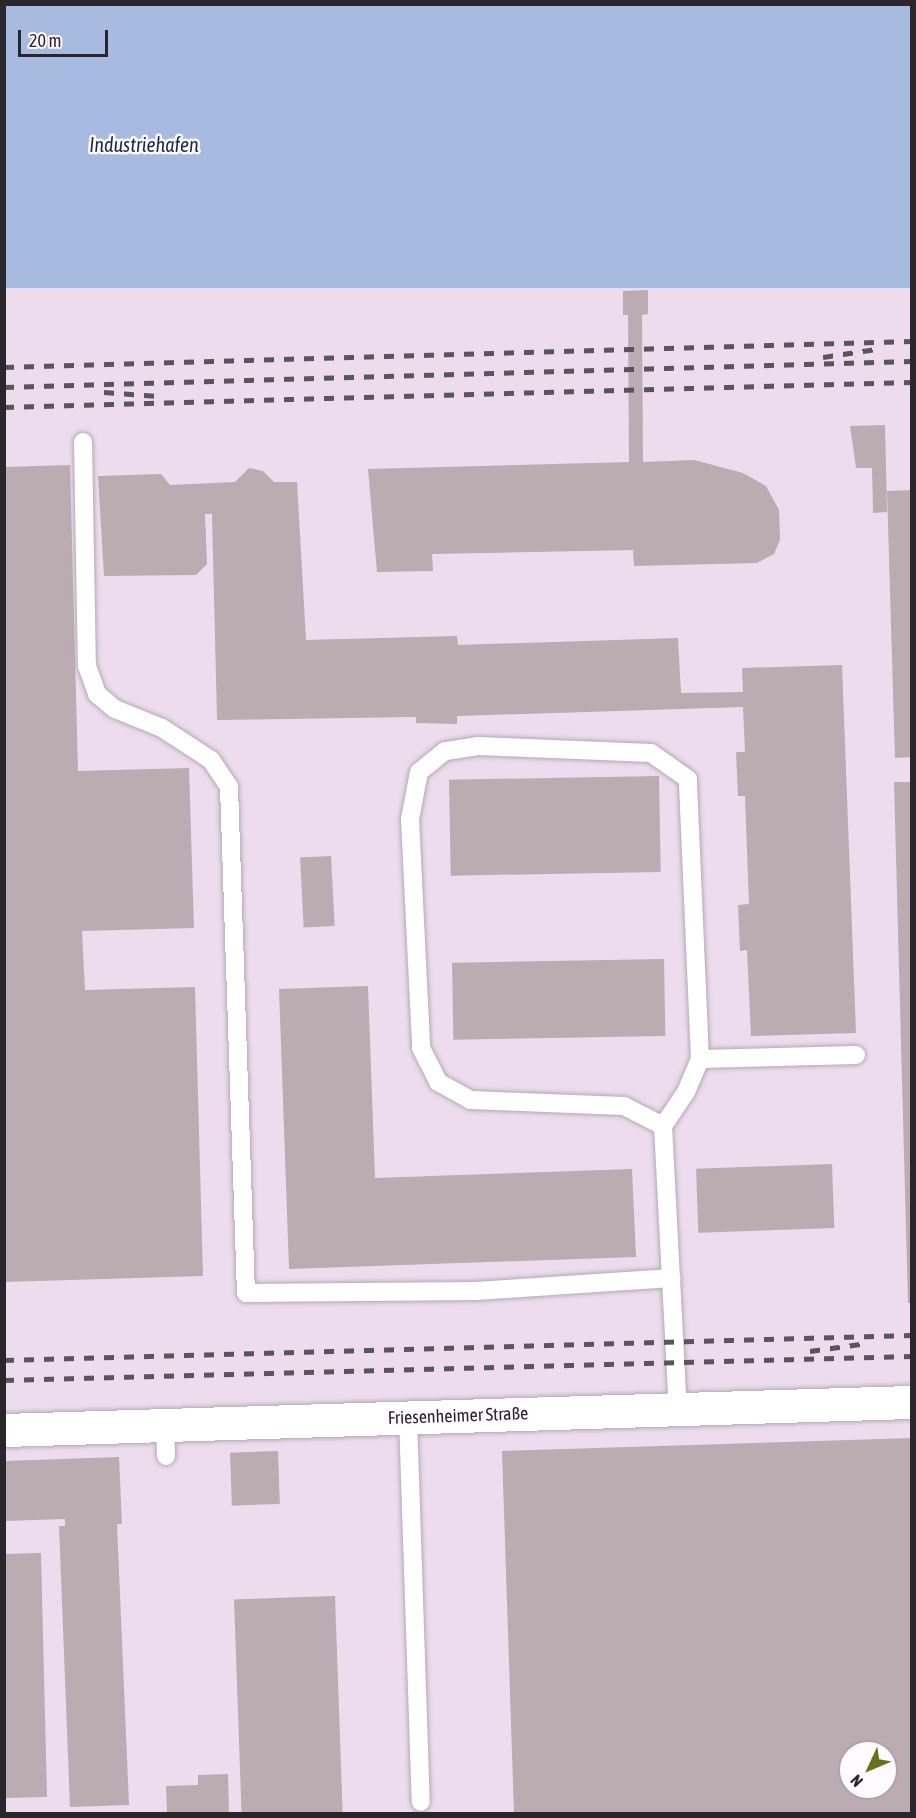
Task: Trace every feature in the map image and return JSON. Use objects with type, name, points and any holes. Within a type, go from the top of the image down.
[{"type":"street","name":"Friesenheimer Straße","points":[[4,1430],[166,1441],[408,1418],[912,1402]]},
{"type":"lane","points":[[83,442],[87,666],[97,694],[115,709],[162,728],[211,760],[229,787],[246,1293],[476,1291],[672,1278]]},
{"type":"lane","points":[[663,1126],[624,1106],[470,1100],[438,1082],[421,1048],[410,819],[419,771],[445,750],[489,747],[651,753],[688,779],[700,1059],[686,1092],[663,1126],[678,1410]]},
{"type":"lane","points":[[700,1059],[856,1055]]},
{"type":"lane","points":[[408,1418],[421,1802]]},
{"type":"shaded area","points":[[911,262],[911,1813],[5,1813],[4,288]]},
{"type":"water","name":"Industriehafen","points":[[4,5],[911,5],[911,288],[4,288]]},
{"type":"building","points":[[648,290],[648,314],[642,315],[643,462],[694,460],[743,473],[766,486],[779,510],[780,540],[774,554],[757,563],[634,566],[633,550],[432,554],[433,571],[377,572],[368,469],[629,462],[628,315],[623,315],[623,291]]},
{"type":"building","points":[[885,425],[887,512],[873,513],[872,468],[856,468],[850,426]]},
{"type":"building","points":[[70,465],[78,771],[189,768],[194,928],[82,931],[85,990],[195,987],[203,1276],[4,1282],[4,467]]},
{"type":"building","points":[[249,468],[263,471],[274,482],[297,482],[306,640],[457,636],[458,645],[678,638],[681,693],[743,692],[742,668],[842,665],[856,1033],[751,1036],[747,950],[740,951],[738,905],[749,904],[745,796],[738,796],[736,752],[745,752],[743,707],[457,716],[457,724],[416,723],[416,717],[217,720],[212,514],[205,514],[207,564],[196,575],[104,576],[98,476],[161,474],[170,485],[235,482]]},
{"type":"building","points":[[912,490],[912,757],[895,758],[887,491]]},
{"type":"building","points":[[659,776],[661,872],[451,876],[449,780]]},
{"type":"building","points":[[894,782],[912,782],[912,1303],[908,1303]]},
{"type":"building","points":[[331,856],[335,926],[304,928],[300,858]]},
{"type":"building","points":[[664,959],[665,1036],[453,1040],[452,963]]},
{"type":"building","points":[[368,986],[375,1178],[632,1169],[636,1257],[289,1269],[279,989]]},
{"type":"building","points":[[832,1164],[834,1228],[698,1233],[696,1169]]},
{"type":"building","points":[[912,1438],[912,1814],[514,1814],[502,1451]]},
{"type":"building","points":[[278,1451],[280,1504],[232,1506],[230,1453]]},
{"type":"building","points":[[119,1457],[122,1524],[117,1524],[129,1805],[70,1807],[59,1526],[65,1526],[65,1519],[4,1521],[4,1461]]},
{"type":"building","points":[[41,1553],[47,1797],[4,1798],[4,1554]]},
{"type":"building","points":[[335,1596],[343,1814],[242,1814],[234,1600]]},
{"type":"building","points":[[228,1774],[229,1814],[167,1814],[166,1786],[198,1785],[198,1775]]},
{"type":"railway","points":[[4,367],[912,341]]},
{"type":"railway","points":[[823,357],[876,349]]},
{"type":"railway","points":[[4,387],[912,361]]},
{"type":"railway","points":[[4,407],[912,382]]},
{"type":"railway","points":[[104,392],[158,396]]},
{"type":"railway","points":[[4,1360],[912,1335]]},
{"type":"railway","points":[[810,1351],[867,1343]]},
{"type":"railway","points":[[4,1380],[912,1356]]}]
